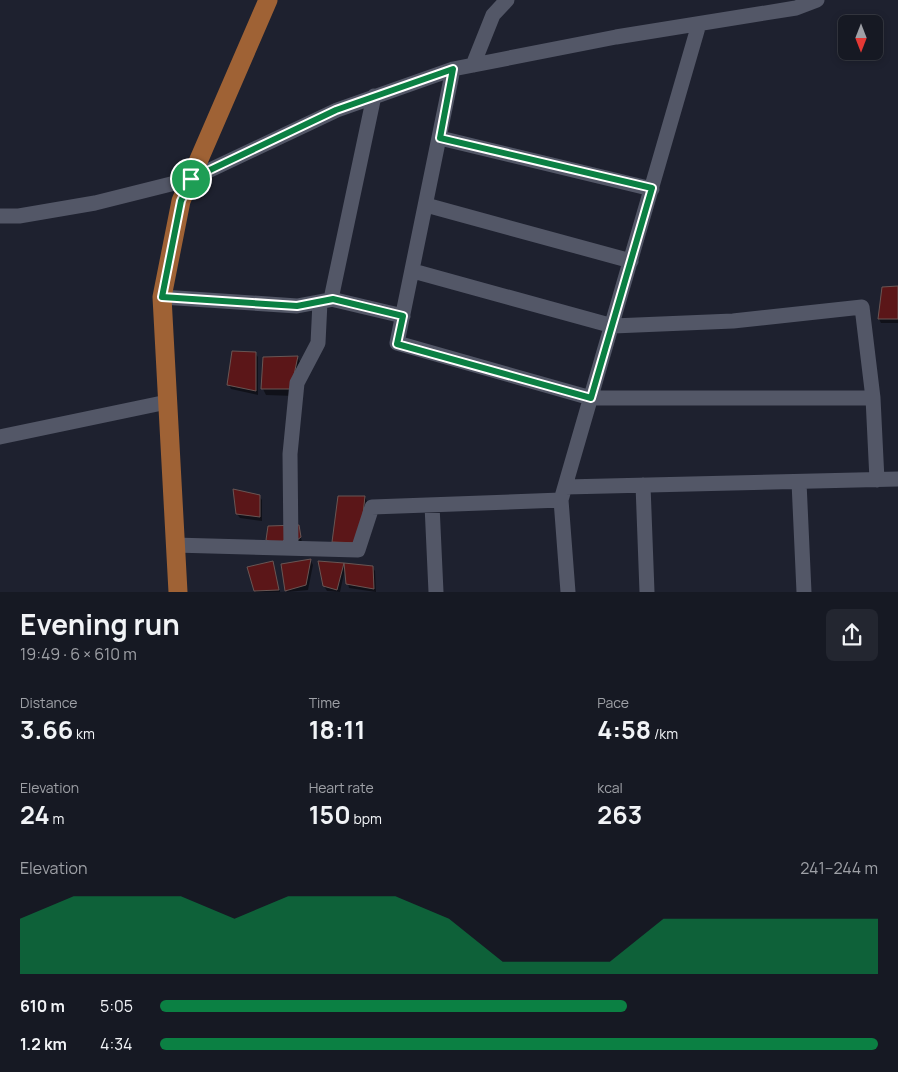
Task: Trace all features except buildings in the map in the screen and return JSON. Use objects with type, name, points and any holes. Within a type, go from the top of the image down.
[{"type":"main road","points":[[178,592],[162,297],[181,201],[268,0]]},
{"type":"street","points":[[473,65],[493,15],[507,0]]},
{"type":"street","points":[[0,216],[19,216],[95,203],[191,179],[336,110],[453,69],[796,8],[817,0]]},
{"type":"street","points":[[568,592],[563,494],[699,24]]},
{"type":"street","points":[[453,69],[397,344],[591,398],[873,398]]},
{"type":"street","points":[[291,548],[290,454],[297,383],[318,343],[326,300],[374,96]]},
{"type":"street","points":[[440,138],[652,188]]},
{"type":"street","points":[[426,205],[631,261]]},
{"type":"street","points":[[413,271],[612,326],[734,321],[862,307],[873,398],[877,480]]},
{"type":"street","points":[[162,297],[297,306],[326,300],[403,316]]},
{"type":"street","points":[[0,437],[167,402]]},
{"type":"street","points":[[174,545],[358,550],[372,507],[432,505],[643,485],[898,479]]},
{"type":"street","points":[[799,482],[804,592]]},
{"type":"street","points":[[643,485],[647,592]]},
{"type":"street","points":[[432,505],[436,592]]},
{"type":"route","points":[[453,69],[440,138],[652,188],[591,398],[397,344],[403,316],[333,299],[297,306],[162,297],[181,201],[191,179],[336,110],[453,69]]}]
